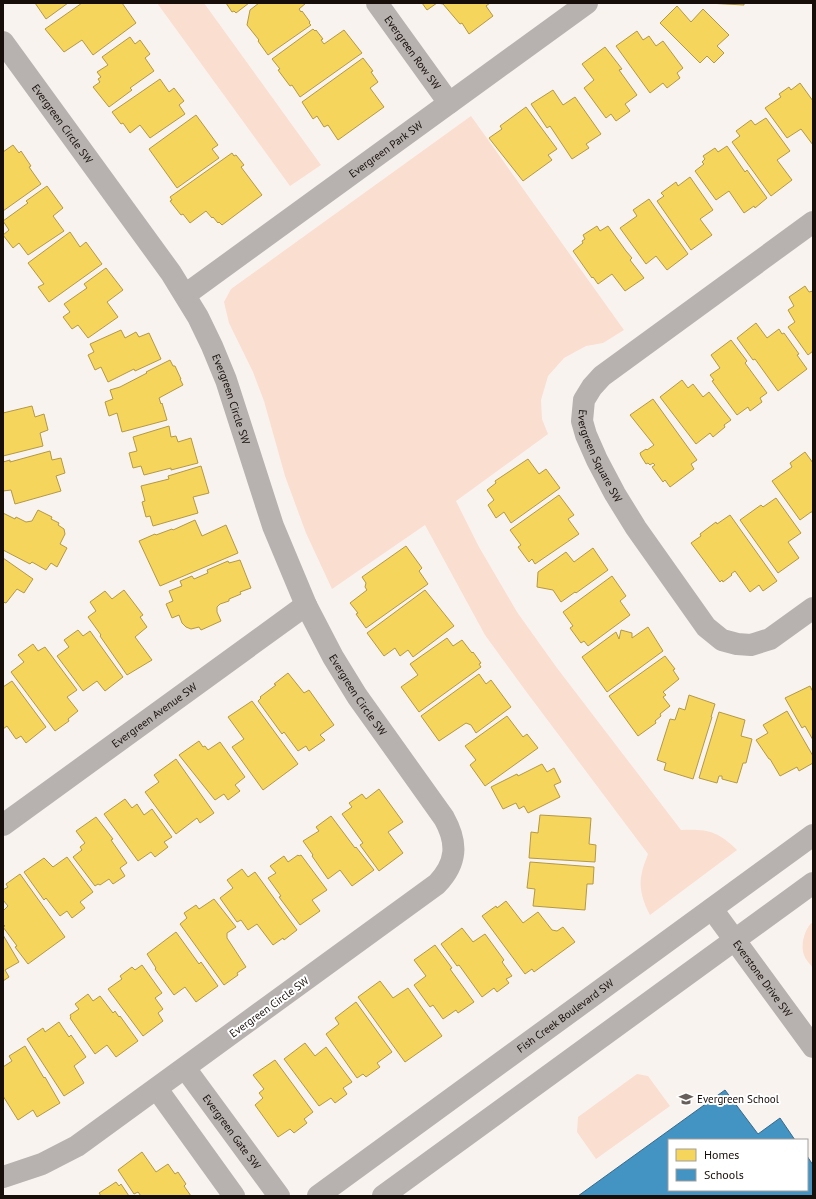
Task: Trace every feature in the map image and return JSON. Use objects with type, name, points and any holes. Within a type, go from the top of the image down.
[{"type":"main road","name":"Fish Creek Boulevard SW","points":[[318,1196],[813,836]]},
{"type":"main road","points":[[383,1196],[813,883]]},
{"type":"main road","name":"Everstone Drive SW","points":[[712,909],[813,1047]]},
{"type":"street","name":"Evergreen Row SW","points":[[377,3],[449,103]]},
{"type":"street","name":"Evergreen Park SW","points":[[185,295],[587,3]]},
{"type":"street","name":"Evergreen Circle SW","points":[[3,42],[185,295],[212,346],[226,380],[273,526],[306,605],[333,657],[357,696],[452,831],[454,850],[451,866],[445,876],[437,884],[157,1089],[78,1146],[42,1164],[3,1177]]},
{"type":"street","name":"Evergreen Square SW","points":[[813,222],[602,376],[592,387],[584,400],[582,421],[586,435],[597,460],[615,494],[636,528],[706,627],[722,640],[737,644],[751,645],[770,639],[813,608]]},
{"type":"street","name":"Evergreen Avenue SW","points":[[3,825],[306,605]]},
{"type":"street","name":"Evergreen Gate SW","points":[[185,1068],[279,1196]]},
{"type":"street","points":[[157,1089],[234,1196]]},
{"type":"shaded area","points":[[157,3],[204,3],[321,165],[290,186]]},
{"type":"shaded area","points":[[471,116],[624,330],[603,343],[586,346],[564,358],[548,376],[541,400],[542,419],[548,434],[456,501],[479,547],[517,612],[557,668],[681,830],[712,832],[724,839],[737,850],[650,915],[643,900],[641,889],[642,870],[648,854],[485,635],[425,525],[332,589],[306,533],[285,476],[264,401],[253,372],[229,323],[224,302],[231,289]]},
{"type":"shaded area","points":[[813,922],[813,968],[806,960],[803,951],[803,941],[810,924]]},
{"type":"shaded area","points":[[637,1074],[648,1076],[670,1106],[596,1159],[577,1132],[578,1117]]},
{"type":"building: Homes","points":[[35,3],[68,3],[46,19]]},
{"type":"building: Homes","points":[[82,3],[122,3],[136,23],[93,55],[82,40],[64,52],[45,29]]},
{"type":"building: Homes","points":[[226,3],[249,3],[236,13],[234,11],[232,12]]},
{"type":"building: Homes","points":[[259,3],[306,3],[299,9],[311,25],[268,55],[258,41],[259,40],[247,25],[250,10]]},
{"type":"building: Homes","points":[[422,3],[437,3],[427,10]]},
{"type":"building: Homes","points":[[437,3],[490,3],[486,6],[493,16],[469,34],[462,23],[460,24],[443,4]]},
{"type":"building: Homes","points":[[707,3],[744,3],[744,5]]},
{"type":"building: Homes","points":[[677,6],[691,22],[703,9],[729,35],[717,46],[724,53],[714,63],[707,56],[700,63],[660,23]]},
{"type":"building: Homes","points":[[313,29],[315,31],[316,30],[323,39],[321,40],[324,44],[344,30],[362,53],[300,97],[292,85],[290,86],[278,70],[280,69],[272,59]]},
{"type":"building: Homes","points":[[637,31],[643,40],[649,36],[656,46],[663,41],[683,68],[677,73],[680,78],[667,88],[663,83],[650,93],[616,46]]},
{"type":"building: Homes","points":[[130,37],[135,44],[140,40],[150,54],[145,58],[154,71],[130,88],[132,90],[109,107],[93,87],[100,82],[98,79],[101,77],[97,72],[108,65],[102,57]]},
{"type":"building: Homes","points":[[605,47],[622,69],[619,70],[637,95],[625,104],[630,111],[616,121],[611,114],[606,118],[584,88],[594,80],[582,64]]},
{"type":"building: Homes","points":[[363,58],[373,71],[371,72],[378,82],[370,88],[384,107],[338,140],[328,125],[324,127],[317,116],[313,119],[302,102]]},
{"type":"building: Homes","points":[[160,79],[169,92],[174,88],[184,101],[179,105],[185,114],[150,138],[140,125],[130,133],[112,112]]},
{"type":"building: Homes","points":[[800,83],[813,101],[813,145],[801,129],[787,138],[765,108],[781,97],[779,94],[789,87],[791,90]]},
{"type":"building: Homes","points":[[553,90],[563,105],[575,97],[601,134],[586,144],[589,148],[572,159],[550,126],[547,128],[531,104]]},
{"type":"building: Homes","points":[[526,107],[557,149],[548,155],[552,160],[523,181],[489,138],[502,129],[500,126]]},
{"type":"building: Homes","points":[[196,115],[218,145],[212,149],[219,158],[177,188],[149,149]]},
{"type":"building: Homes","points":[[766,118],[790,151],[777,160],[792,180],[771,196],[732,142],[740,136],[736,131],[751,120],[755,125]]},
{"type":"building: Homes","points":[[13,145],[19,153],[21,151],[31,166],[29,167],[41,184],[3,211],[3,152]]},
{"type":"building: Homes","points":[[727,146],[745,172],[747,170],[767,198],[755,208],[754,206],[744,213],[729,191],[716,200],[695,171],[704,164],[702,162],[705,159],[703,156],[715,148],[718,152]]},
{"type":"building: Homes","points":[[232,153],[234,156],[236,155],[244,165],[241,167],[262,195],[222,225],[213,217],[212,218],[206,211],[190,223],[183,214],[181,215],[170,201],[172,200],[170,197]]},
{"type":"building: Homes","points":[[690,177],[713,210],[700,219],[712,235],[691,250],[657,201],[664,196],[661,193],[676,182],[678,186]]},
{"type":"building: Homes","points":[[47,186],[63,208],[53,216],[64,231],[28,255],[19,243],[13,248],[3,235],[9,230],[3,221],[28,203],[26,201]]},
{"type":"building: Homes","points":[[649,199],[688,254],[667,270],[656,256],[646,264],[620,228],[637,216],[633,210]]},
{"type":"building: Homes","points":[[597,226],[600,231],[608,226],[632,258],[630,260],[644,278],[625,291],[612,274],[598,284],[573,251],[583,243],[582,241],[585,239],[583,235]]},
{"type":"building: Homes","points":[[70,232],[80,247],[86,242],[102,264],[49,302],[38,287],[44,284],[28,263]]},
{"type":"building: Homes","points":[[106,268],[123,290],[107,302],[118,317],[88,338],[78,325],[72,329],[63,317],[70,312],[64,304],[87,288],[84,284]]},
{"type":"building: Homes","points":[[805,286],[809,292],[813,291],[813,351],[808,355],[788,327],[795,322],[788,310],[794,306],[789,297]]},
{"type":"building: Homes","points":[[756,323],[767,338],[779,329],[782,334],[784,333],[799,354],[797,355],[807,369],[778,391],[755,359],[753,360],[737,338]]},
{"type":"building: Homes","points":[[121,330],[125,338],[136,332],[139,337],[149,333],[161,359],[135,371],[134,369],[108,382],[101,367],[95,370],[88,355],[94,352],[90,344]]},
{"type":"building: Homes","points":[[731,340],[747,361],[745,363],[767,393],[760,398],[762,402],[750,411],[748,407],[737,415],[712,381],[714,380],[710,375],[720,368],[711,355]]},
{"type":"building: Homes","points":[[170,360],[173,366],[175,366],[183,385],[159,398],[167,420],[122,432],[117,413],[109,416],[105,402],[113,399],[110,390],[120,387]]},
{"type":"building: Homes","points":[[682,380],[688,388],[693,384],[703,397],[709,392],[731,420],[713,437],[710,433],[696,444],[660,397]]},
{"type":"building: Homes","points":[[653,399],[697,460],[691,464],[694,469],[670,487],[665,480],[663,482],[652,467],[655,465],[653,463],[650,465],[648,463],[646,464],[641,456],[640,453],[654,445],[630,415]]},
{"type":"building: Homes","points":[[32,406],[35,417],[44,414],[48,430],[40,433],[43,446],[3,456],[3,413]]},
{"type":"building: Homes","points":[[169,426],[171,437],[176,436],[178,442],[191,438],[198,463],[144,475],[141,466],[133,468],[129,453],[137,451],[133,437]]},
{"type":"building: Homes","points":[[50,451],[52,460],[61,458],[65,473],[56,476],[61,491],[15,504],[11,490],[3,491],[3,462],[10,460],[10,462]]},
{"type":"building: Homes","points":[[805,452],[813,463],[813,512],[800,520],[772,481],[792,467],[790,463]]},
{"type":"building: Homes","points":[[528,459],[539,474],[546,469],[560,488],[511,523],[504,512],[496,518],[488,505],[494,500],[487,490],[496,483],[495,481]]},
{"type":"building: Homes","points":[[201,466],[209,493],[193,497],[198,513],[153,526],[150,516],[146,517],[142,502],[145,501],[141,486],[169,479],[168,476]]},
{"type":"building: Homes","points":[[559,495],[574,515],[568,519],[579,534],[535,564],[532,559],[529,562],[518,547],[521,545],[510,530]]},
{"type":"building: Homes","points":[[776,498],[801,533],[788,542],[799,558],[778,573],[740,520],[761,505],[763,507]]},
{"type":"building: Homes","points":[[38,510],[52,517],[51,519],[59,523],[58,525],[64,529],[65,534],[60,544],[67,548],[57,567],[51,563],[46,570],[32,562],[30,564],[3,550],[3,513],[15,519],[16,517],[26,522],[32,521]]},
{"type":"building: Homes","points":[[730,515],[777,581],[763,591],[759,585],[750,592],[735,571],[723,582],[722,580],[720,582],[691,543],[716,522],[717,524]]},
{"type":"building: Homes","points":[[195,520],[202,536],[226,525],[238,553],[160,586],[139,541],[155,534],[173,530]]},
{"type":"building: Homes","points":[[406,546],[422,568],[419,571],[428,584],[366,628],[356,614],[358,613],[350,603],[367,590],[365,587],[366,583],[362,577]]},
{"type":"building: Homes","points":[[593,548],[608,570],[576,593],[575,592],[561,602],[553,590],[537,587],[538,572],[566,552],[574,562]]},
{"type":"building: Homes","points":[[3,558],[33,579],[24,593],[17,589],[6,603],[3,602]]},
{"type":"building: Homes","points":[[240,560],[251,588],[240,592],[241,594],[229,599],[229,601],[220,604],[217,607],[217,612],[221,621],[201,630],[199,627],[191,629],[186,627],[182,623],[179,615],[172,618],[166,604],[173,601],[169,591],[182,586],[180,581],[192,576],[194,579],[208,573],[207,570],[228,561],[229,563]]},
{"type":"building: Homes","points":[[612,576],[626,596],[620,601],[630,615],[588,646],[584,641],[581,643],[570,628],[573,626],[563,612]]},
{"type":"building: Homes","points":[[124,590],[143,615],[140,617],[147,627],[135,637],[152,660],[127,675],[88,617],[96,611],[90,602],[105,591],[112,599]]},
{"type":"building: Homes","points":[[425,590],[454,626],[413,657],[408,650],[400,656],[395,648],[384,656],[367,633]]},
{"type":"building: Homes","points":[[648,627],[663,651],[607,692],[582,657],[616,632],[619,639],[621,630],[632,633],[632,638]]},
{"type":"building: Homes","points":[[78,630],[83,636],[90,631],[123,677],[105,691],[97,681],[83,691],[57,656],[69,647],[64,640]]},
{"type":"building: Homes","points":[[447,638],[453,646],[462,640],[481,663],[479,664],[481,667],[419,712],[401,687],[418,675],[410,664]]},
{"type":"building: Homes","points":[[33,644],[38,651],[45,647],[77,690],[67,697],[78,711],[68,719],[69,721],[55,731],[11,672],[24,662],[18,655]]},
{"type":"building: Homes","points":[[665,656],[675,669],[673,670],[679,679],[663,692],[666,695],[663,697],[670,706],[660,714],[661,716],[655,721],[656,723],[638,736],[609,696]]},
{"type":"building: Homes","points":[[288,673],[304,693],[309,690],[334,725],[320,735],[325,740],[309,751],[306,746],[298,751],[284,732],[282,734],[258,701],[261,698],[260,697],[276,685],[274,684]]},
{"type":"building: Homes","points":[[479,674],[486,684],[491,680],[511,707],[476,733],[471,725],[466,723],[439,741],[421,716]]},
{"type":"building: Homes","points":[[12,681],[46,727],[26,743],[21,736],[16,739],[7,726],[3,729],[3,687]]},
{"type":"building: Homes","points":[[810,686],[813,692],[813,740],[805,726],[802,728],[785,698]]},
{"type":"building: Homes","points":[[689,695],[715,704],[693,779],[664,770],[666,763],[657,760],[670,719],[675,720],[679,708],[685,710]]},
{"type":"building: Homes","points":[[252,701],[298,764],[263,790],[232,747],[244,739],[228,717]]},
{"type":"building: Homes","points":[[787,711],[813,756],[813,763],[799,771],[797,767],[780,776],[756,740],[768,733],[763,725]]},
{"type":"building: Homes","points":[[719,712],[745,720],[741,736],[752,739],[746,763],[743,763],[737,783],[722,779],[722,776],[719,776],[717,783],[699,778]]},
{"type":"building: Homes","points":[[507,716],[523,737],[527,734],[538,748],[485,786],[470,765],[476,760],[465,746]]},
{"type":"building: Homes","points":[[199,741],[203,747],[205,746],[208,750],[220,742],[245,777],[235,785],[240,791],[228,800],[224,794],[215,800],[179,755]]},
{"type":"building: Homes","points":[[176,759],[214,813],[200,823],[197,818],[176,834],[145,792],[159,782],[154,775]]},
{"type":"building: Homes","points":[[542,764],[547,772],[554,768],[561,782],[554,785],[560,797],[528,813],[524,806],[519,809],[516,803],[503,809],[491,787]]},
{"type":"building: Homes","points":[[379,789],[403,822],[388,832],[403,853],[379,871],[360,845],[363,843],[342,814],[352,807],[349,803],[362,794],[366,799]]},
{"type":"building: Homes","points":[[125,799],[132,808],[137,804],[144,815],[152,809],[172,837],[164,842],[168,847],[155,857],[151,852],[138,861],[104,814]]},
{"type":"building: Homes","points":[[540,815],[591,818],[589,844],[596,845],[595,862],[529,858],[531,832],[538,833]]},
{"type":"building: Homes","points":[[331,816],[374,870],[352,886],[340,870],[328,879],[303,841],[319,831],[316,827]]},
{"type":"building: Homes","points":[[96,817],[113,839],[111,840],[127,863],[120,868],[125,876],[113,884],[109,879],[100,885],[98,884],[95,886],[73,857],[82,850],[80,847],[85,843],[76,831]]},
{"type":"building: Homes","points":[[298,855],[301,855],[327,890],[312,900],[320,911],[300,925],[279,897],[281,896],[268,878],[276,873],[270,866],[284,856],[288,862]]},
{"type":"building: Homes","points":[[67,857],[93,892],[80,902],[85,908],[72,918],[67,911],[60,916],[46,898],[44,900],[24,872],[44,858],[53,867]]},
{"type":"building: Homes","points":[[530,862],[594,867],[593,884],[587,884],[585,910],[533,906],[535,889],[527,888]]},
{"type":"building: Homes","points":[[242,869],[248,877],[255,872],[297,930],[284,940],[283,938],[273,945],[257,924],[248,930],[241,920],[237,922],[220,898],[233,888],[227,880]]},
{"type":"building: Homes","points":[[20,874],[65,937],[28,964],[15,947],[17,946],[3,927],[5,926],[3,924],[3,911],[8,906],[3,900],[3,890],[8,887],[6,884]]},
{"type":"building: Homes","points":[[214,899],[236,927],[227,933],[227,938],[246,967],[224,985],[180,924],[187,918],[184,913],[196,905],[199,909]]},
{"type":"building: Homes","points":[[506,901],[523,923],[538,912],[552,930],[557,931],[563,927],[575,942],[534,972],[532,969],[525,974],[482,916]]},
{"type":"building: Homes","points":[[462,928],[473,942],[485,934],[504,960],[502,962],[512,976],[506,979],[509,983],[497,992],[494,988],[482,997],[459,965],[457,966],[441,944]]},
{"type":"building: Homes","points":[[176,932],[199,964],[201,962],[218,986],[196,1002],[185,987],[174,995],[155,969],[156,968],[147,954]]},
{"type":"building: Homes","points":[[3,935],[19,962],[5,970],[9,977],[3,981]]},
{"type":"building: Homes","points":[[435,945],[474,1002],[458,1013],[456,1010],[443,1019],[433,1005],[430,1007],[414,985],[426,976],[414,960]]},
{"type":"building: Homes","points":[[142,965],[162,993],[155,998],[163,1009],[158,1013],[163,1021],[143,1036],[108,989],[122,979],[120,976],[132,967],[135,970]]},
{"type":"building: Homes","points":[[380,981],[393,998],[408,988],[442,1036],[405,1062],[358,997]]},
{"type":"building: Homes","points":[[88,994],[93,1001],[100,996],[113,1013],[115,1011],[119,1017],[120,1016],[138,1041],[116,1057],[107,1045],[95,1054],[70,1018],[70,1015],[79,1009],[75,1004]]},
{"type":"building: Homes","points":[[356,1002],[392,1052],[377,1063],[380,1067],[366,1077],[363,1074],[357,1078],[326,1034],[339,1024],[335,1018]]},
{"type":"building: Homes","points":[[59,1022],[69,1037],[71,1035],[86,1057],[74,1066],[84,1083],[64,1096],[27,1039],[43,1028],[45,1032]]},
{"type":"building: Homes","points":[[305,1043],[315,1056],[326,1047],[352,1082],[343,1088],[347,1094],[335,1103],[331,1098],[319,1106],[284,1059]]},
{"type":"building: Homes","points":[[25,1046],[60,1103],[37,1117],[33,1110],[18,1120],[3,1096],[3,1067],[12,1061],[9,1056]]},
{"type":"building: Homes","points":[[275,1060],[313,1112],[304,1119],[307,1123],[294,1133],[290,1129],[278,1137],[255,1105],[263,1098],[259,1093],[264,1089],[253,1075]]},
{"type":"building: Homes","points":[[142,1152],[156,1172],[168,1164],[175,1174],[178,1172],[186,1184],[184,1186],[191,1196],[141,1196],[138,1192],[134,1194],[118,1170]]},
{"type":"building: Homes","points":[[116,1182],[119,1186],[121,1184],[129,1196],[101,1196],[99,1193]]},
{"type":"building: Schools","points":[[725,1090],[758,1134],[780,1118],[794,1139],[668,1139],[668,1191],[808,1191],[808,1158],[813,1165],[813,1196],[578,1196]]},
{"type":"place","name":"Evergreen School","points":[[686,1099]]}]
